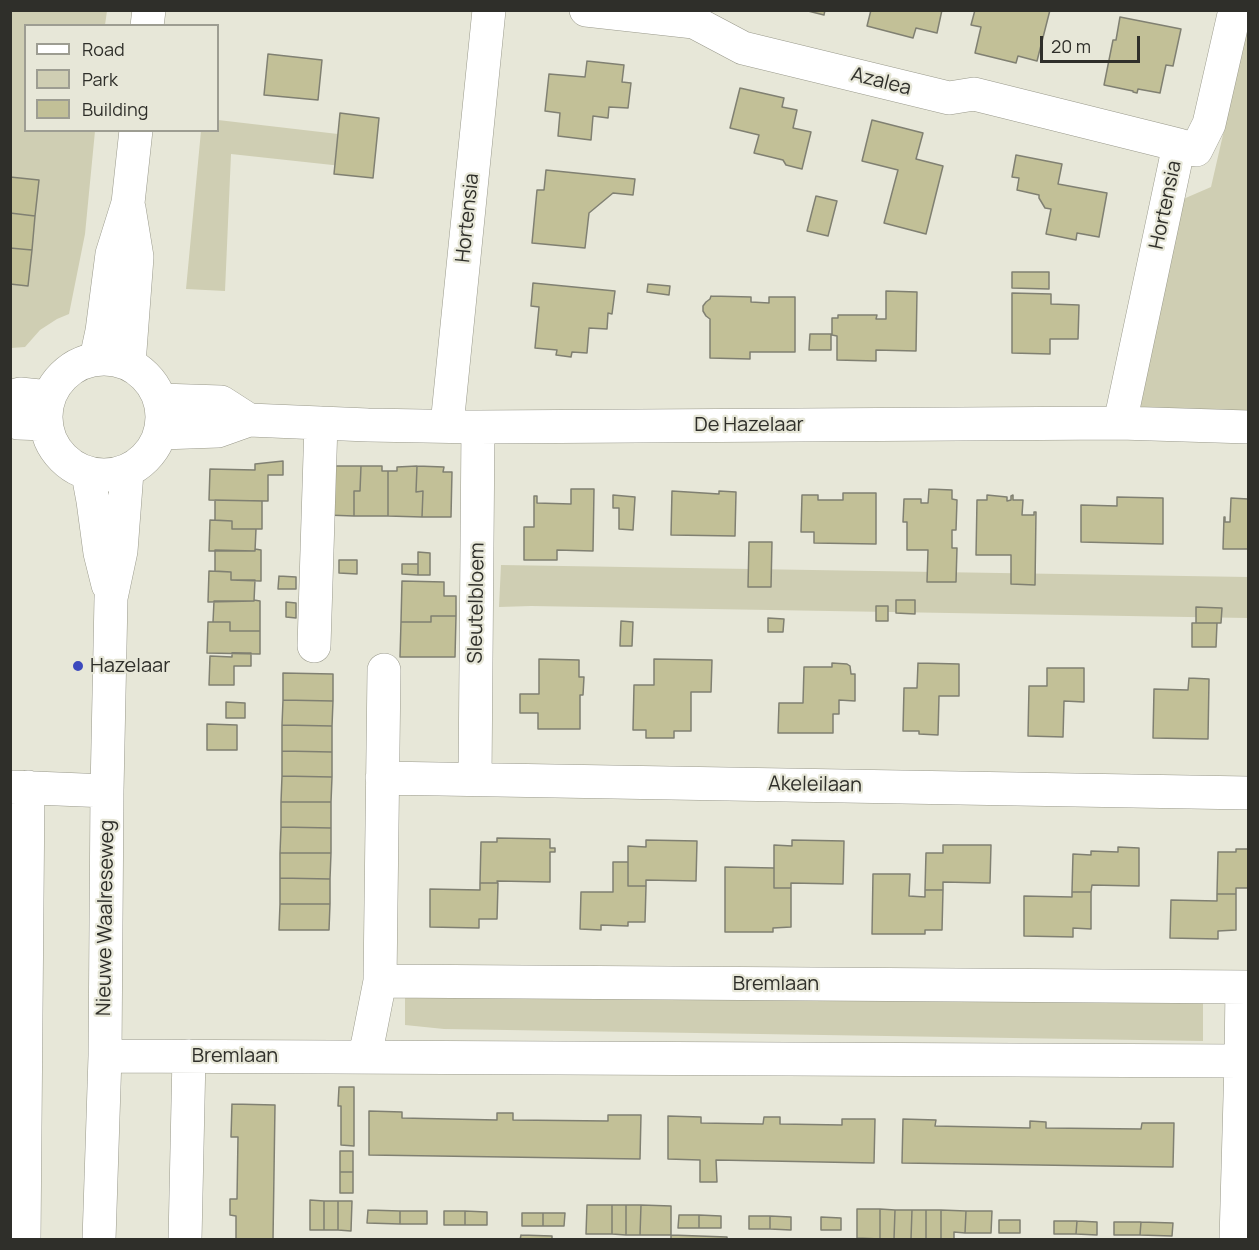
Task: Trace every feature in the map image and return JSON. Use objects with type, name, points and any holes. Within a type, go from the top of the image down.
[{"type":"street","name":"Hortensia","points":[[463,426],[489,10]]},
{"type":"street","name":"Azalea","points":[[586,10],[694,22],[742,48],[949,98],[974,94],[1179,145]]},
{"type":"street","name":"Hortensia","points":[[1120,423],[1179,145],[1196,150],[1209,124],[1234,10]]},
{"type":"street","points":[[96,359],[112,254],[128,203],[136,132]]},
{"type":"street","points":[[128,203],[137,257],[129,364]]},
{"type":"street","points":[[96,359],[116,360],[129,364],[146,376],[155,387],[163,411],[161,433],[154,449],[142,463],[127,471],[108,476],[88,474],[73,467],[60,455],[50,440],[48,410],[60,379],[76,366],[96,359]]},
{"type":"street","points":[[10,397],[20,394],[48,410]]},
{"type":"street","name":"De Hazelaar","points":[[160,400],[220,402],[249,420]]},
{"type":"street","points":[[10,420],[18,423],[48,410]]},
{"type":"street","name":"De Hazelaar","points":[[161,433],[218,431],[249,420],[463,426],[1120,423],[1248,427]]},
{"type":"street","points":[[314,645],[321,423]]},
{"type":"street","name":"Sleutelbloem","points":[[463,426],[475,779]]},
{"type":"street","name":"Nieuwe Waalreseweg","points":[[100,1239],[105,1056],[111,598],[121,552],[127,471]]},
{"type":"street","name":"Nieuwe Waalreseweg","points":[[88,474],[100,553],[111,598]]},
{"type":"street","points":[[365,1057],[380,981],[384,670]]},
{"type":"street","name":"Akeleilaan","points":[[382,778],[1248,793]]},
{"type":"street","points":[[24,1239],[19,787],[107,791]]},
{"type":"street","name":"Bremlaan","points":[[380,981],[1245,987]]},
{"type":"street","points":[[1236,1239],[1245,987]]},
{"type":"street","name":"Bremlaan","points":[[105,1056],[1241,1061]]},
{"type":"street","points":[[185,1239],[189,1056]]},
{"type":"green space","points":[[10,11],[107,11],[105,24],[24,24],[24,132],[95,132],[85,234],[69,314],[40,330],[25,347],[11,348]]},
{"type":"green space","points":[[1247,30],[1248,413],[1137,411],[1181,200],[1211,187]]},
{"type":"green space","points":[[219,120],[355,136],[351,167],[231,154],[225,291],[186,289],[201,132],[219,132]]},
{"type":"green space","points":[[501,565],[1248,577],[1248,618],[499,607]]},
{"type":"green space","points":[[405,994],[1203,1002],[1203,1041],[444,1029],[405,1025]]},
{"type":"building","points":[[804,10],[825,10],[824,15]]},
{"type":"building","points":[[871,10],[942,10],[937,33],[916,28],[913,38],[867,26]]},
{"type":"building","points":[[975,10],[1050,10],[1037,61],[1018,56],[1016,63],[975,53],[981,27],[971,25]]},
{"type":"building","points":[[1120,17],[1181,29],[1173,66],[1166,65],[1160,93],[1138,89],[1137,93],[1104,85]]},
{"type":"building","points":[[268,54],[322,60],[318,100],[264,95]]},
{"type":"building","points":[[587,61],[624,65],[622,82],[631,83],[628,108],[609,107],[608,118],[593,116],[591,140],[558,136],[560,113],[545,111],[549,74],[585,77]]},
{"type":"building","points":[[740,88],[784,98],[782,107],[797,110],[793,128],[811,132],[802,169],[786,165],[783,160],[754,153],[759,135],[730,128]]},
{"type":"building","points":[[340,113],[379,118],[373,178],[334,174]]},
{"type":"building","points":[[872,120],[923,133],[916,159],[943,166],[926,234],[884,223],[898,170],[862,161]]},
{"type":"building","points":[[1016,155],[1062,164],[1058,184],[1107,193],[1099,237],[1077,233],[1076,240],[1046,234],[1051,209],[1045,208],[1039,195],[1017,190],[1019,178],[1012,177]]},
{"type":"building","points":[[546,170],[635,179],[633,195],[613,193],[589,213],[585,248],[532,243],[537,190],[544,190]]},
{"type":"building","points":[[10,177],[39,180],[35,216],[10,213]]},
{"type":"building","points":[[816,196],[837,201],[828,236],[807,231]]},
{"type":"building","points":[[10,213],[35,216],[32,250],[10,248]]},
{"type":"building","points":[[10,248],[32,250],[28,286],[10,284]]},
{"type":"building","points":[[1012,272],[1049,272],[1049,289],[1012,288]]},
{"type":"building","points":[[533,283],[615,291],[612,314],[608,313],[607,329],[589,328],[587,353],[572,352],[571,357],[556,355],[557,350],[535,348],[539,307],[531,306]]},
{"type":"building","points":[[648,284],[670,286],[669,295],[647,292]]},
{"type":"building","points":[[886,291],[917,292],[916,351],[876,350],[876,361],[837,360],[837,336],[832,335],[832,318],[838,318],[838,315],[877,315],[876,319],[886,319]]},
{"type":"building","points":[[1012,293],[1051,294],[1051,304],[1079,305],[1078,339],[1050,339],[1050,354],[1012,353]]},
{"type":"building","points":[[711,296],[751,297],[751,302],[769,303],[769,297],[795,297],[795,352],[750,352],[750,359],[710,358],[710,319],[703,311],[703,306]]},
{"type":"building","points":[[810,334],[831,334],[831,350],[809,350]]},
{"type":"building","points":[[283,461],[283,475],[268,475],[268,501],[209,500],[210,469],[255,470],[255,464]]},
{"type":"building","points":[[329,466],[361,466],[360,491],[354,491],[354,516],[326,515]]},
{"type":"building","points":[[361,466],[382,466],[382,471],[388,471],[388,516],[354,516],[354,491],[360,491]]},
{"type":"building","points":[[417,466],[444,467],[443,472],[452,472],[451,517],[422,517],[423,491],[416,492]]},
{"type":"building","points":[[417,466],[416,492],[423,491],[422,517],[388,516],[388,471],[397,471],[397,467]]},
{"type":"building","points":[[571,489],[594,489],[593,551],[557,550],[557,560],[524,560],[524,527],[534,527],[534,496],[537,496],[537,503],[571,504]]},
{"type":"building","points":[[929,489],[952,490],[952,499],[957,500],[956,530],[952,530],[952,548],[957,548],[956,582],[927,582],[928,550],[907,550],[907,522],[903,522],[904,499],[921,499],[921,503],[928,503]]},
{"type":"building","points":[[672,491],[719,494],[719,491],[736,492],[735,536],[671,535]]},
{"type":"building","points":[[843,493],[876,493],[876,544],[814,543],[814,532],[801,532],[802,495],[818,495],[818,500],[843,500]]},
{"type":"building","points":[[613,495],[635,497],[633,530],[619,529],[619,508],[613,508]]},
{"type":"building","points":[[987,495],[1007,497],[1007,501],[1011,500],[1013,495],[1013,500],[1023,500],[1022,515],[1034,515],[1036,512],[1035,585],[1011,584],[1011,555],[976,555],[977,500],[987,500]]},
{"type":"building","points":[[1117,497],[1163,498],[1163,544],[1081,542],[1081,505],[1117,506]]},
{"type":"building","points":[[1231,498],[1248,499],[1248,549],[1223,549],[1224,517],[1225,522],[1230,522]]},
{"type":"building","points":[[215,500],[262,501],[262,529],[232,529],[232,521],[215,520]]},
{"type":"building","points":[[210,520],[232,521],[232,529],[256,529],[255,551],[209,551]]},
{"type":"building","points":[[749,542],[772,542],[771,587],[748,587]]},
{"type":"building","points":[[255,549],[261,550],[261,581],[231,580],[231,572],[215,571],[215,550],[255,551]]},
{"type":"building","points":[[418,552],[430,553],[430,575],[418,575]]},
{"type":"building","points":[[339,560],[357,560],[357,574],[339,573]]},
{"type":"building","points":[[402,564],[418,564],[418,575],[402,574]]},
{"type":"building","points":[[209,571],[231,572],[231,580],[255,580],[254,601],[208,602]]},
{"type":"building","points":[[279,576],[296,577],[296,589],[278,589]]},
{"type":"building","points":[[402,581],[444,582],[444,596],[456,596],[456,616],[431,616],[431,622],[401,622]]},
{"type":"building","points":[[896,600],[915,600],[915,614],[896,613]]},
{"type":"building","points":[[214,601],[260,601],[260,631],[230,631],[230,622],[213,622]]},
{"type":"building","points":[[286,602],[296,603],[296,618],[286,617]]},
{"type":"building","points":[[876,606],[888,606],[888,621],[876,621]]},
{"type":"building","points":[[1196,607],[1222,608],[1221,623],[1196,623]]},
{"type":"building","points":[[431,616],[456,616],[455,657],[400,657],[401,622],[431,622]]},
{"type":"building","points":[[768,618],[784,619],[783,632],[768,632]]},
{"type":"building","points":[[621,621],[633,622],[632,646],[620,646]]},
{"type":"building","points":[[208,622],[230,622],[230,631],[260,631],[260,654],[207,653]]},
{"type":"building","points":[[1192,623],[1217,623],[1216,647],[1192,647]]},
{"type":"building","points":[[232,653],[251,653],[251,666],[234,666],[234,685],[209,685],[210,656],[232,657]]},
{"type":"building","points":[[539,659],[579,660],[579,677],[584,677],[583,695],[580,695],[580,729],[538,729],[538,713],[520,713],[520,694],[539,694]]},
{"type":"building","points":[[654,659],[712,660],[711,692],[691,692],[691,731],[674,731],[674,738],[646,738],[646,730],[633,730],[634,685],[654,685]]},
{"type":"building","points":[[832,663],[847,664],[850,666],[851,674],[855,674],[855,701],[839,700],[839,714],[833,714],[833,733],[778,733],[779,703],[803,703],[804,667],[832,667]]},
{"type":"building","points":[[918,663],[959,664],[959,696],[939,696],[938,735],[919,734],[919,731],[903,731],[904,688],[917,688]]},
{"type":"building","points":[[1047,668],[1084,668],[1084,702],[1064,701],[1063,737],[1028,736],[1029,686],[1047,686]]},
{"type":"building","points":[[283,673],[333,674],[333,701],[283,700]]},
{"type":"building","points":[[1189,678],[1209,679],[1208,739],[1153,738],[1154,689],[1188,690]]},
{"type":"building","points":[[283,700],[333,701],[332,726],[282,725]]},
{"type":"building","points":[[226,702],[245,703],[245,718],[226,718]]},
{"type":"building","points":[[207,724],[237,725],[237,750],[207,750]]},
{"type":"building","points":[[282,725],[332,726],[332,752],[282,751]]},
{"type":"building","points":[[282,751],[332,752],[332,777],[282,776]]},
{"type":"building","points":[[282,776],[332,777],[331,802],[281,802]]},
{"type":"building","points":[[281,802],[331,802],[331,828],[281,827]]},
{"type":"building","points":[[281,827],[331,828],[331,853],[280,853]]},
{"type":"building","points":[[497,838],[550,839],[550,848],[555,848],[555,852],[550,852],[550,882],[480,883],[481,842],[497,842]]},
{"type":"building","points":[[646,840],[697,841],[696,881],[646,880],[646,886],[628,886],[628,846],[646,847]]},
{"type":"building","points":[[792,840],[844,841],[843,884],[791,883],[791,888],[774,888],[774,845],[792,846]]},
{"type":"building","points":[[943,845],[991,845],[990,883],[943,882],[943,890],[925,890],[926,853],[943,853]]},
{"type":"building","points":[[1118,847],[1139,848],[1139,886],[1092,885],[1091,892],[1072,892],[1073,854],[1091,855],[1091,851],[1118,852]]},
{"type":"building","points":[[1236,849],[1248,849],[1248,888],[1236,888],[1236,894],[1217,894],[1218,852],[1236,852]]},
{"type":"building","points":[[280,853],[331,853],[330,879],[280,878]]},
{"type":"building","points":[[613,862],[628,862],[628,886],[646,886],[645,922],[628,922],[628,926],[601,925],[601,930],[580,929],[581,892],[613,892]]},
{"type":"building","points":[[725,867],[774,868],[774,888],[791,888],[791,927],[773,928],[773,932],[725,932]]},
{"type":"building","points":[[873,874],[910,874],[909,896],[925,897],[925,890],[943,890],[942,930],[925,930],[925,934],[872,934]]},
{"type":"building","points":[[280,878],[330,879],[330,904],[280,904]]},
{"type":"building","points":[[480,883],[498,883],[497,919],[479,919],[479,928],[430,927],[430,889],[480,890]]},
{"type":"building","points":[[1072,892],[1091,892],[1091,929],[1073,928],[1073,937],[1024,936],[1024,896],[1072,897]]},
{"type":"building","points":[[1217,894],[1236,894],[1236,930],[1218,931],[1218,939],[1170,938],[1171,900],[1217,901]]},
{"type":"building","points":[[280,904],[330,904],[329,930],[279,930]]},
{"type":"building","points":[[339,1087],[354,1087],[354,1146],[341,1145]]},
{"type":"building","points":[[232,1104],[275,1105],[273,1240],[236,1240],[236,1216],[230,1215],[230,1199],[237,1199],[238,1137],[231,1137]]},
{"type":"building","points":[[369,1111],[402,1112],[402,1118],[497,1120],[497,1113],[513,1113],[513,1120],[608,1121],[608,1115],[641,1115],[640,1159],[369,1155]]},
{"type":"building","points":[[668,1116],[701,1117],[701,1123],[763,1124],[764,1117],[780,1117],[780,1124],[842,1125],[842,1119],[875,1119],[874,1163],[716,1160],[717,1182],[700,1182],[700,1160],[668,1159]]},
{"type":"building","points":[[903,1119],[936,1120],[935,1126],[1030,1128],[1030,1121],[1046,1122],[1046,1128],[1141,1129],[1142,1123],[1174,1123],[1173,1167],[902,1163]]},
{"type":"building","points":[[340,1151],[353,1151],[353,1172],[340,1172]]},
{"type":"building","points":[[340,1172],[353,1172],[353,1193],[340,1193]]},
{"type":"building","points":[[310,1200],[324,1201],[324,1230],[310,1230]]},
{"type":"building","points":[[324,1201],[338,1201],[338,1230],[324,1230]]},
{"type":"building","points":[[338,1201],[352,1201],[351,1231],[338,1230]]},
{"type":"building","points":[[587,1205],[612,1205],[612,1234],[586,1234]]},
{"type":"building","points":[[612,1205],[626,1205],[626,1235],[612,1234]]},
{"type":"building","points":[[626,1205],[641,1205],[640,1235],[626,1235]]},
{"type":"building","points":[[641,1205],[671,1206],[671,1235],[640,1235]]},
{"type":"building","points":[[857,1209],[880,1209],[880,1239],[857,1238]]},
{"type":"building","points":[[880,1209],[895,1210],[894,1239],[880,1239]]},
{"type":"building","points":[[368,1210],[400,1211],[400,1224],[367,1223]]},
{"type":"building","points":[[895,1210],[912,1210],[911,1239],[894,1239]]},
{"type":"building","points":[[912,1210],[926,1210],[926,1239],[911,1239]]},
{"type":"building","points":[[926,1210],[941,1210],[941,1239],[926,1239]]},
{"type":"building","points":[[941,1210],[966,1211],[965,1233],[954,1232],[954,1240],[941,1239]]},
{"type":"building","points":[[400,1211],[427,1211],[427,1224],[400,1224]]},
{"type":"building","points":[[444,1211],[465,1211],[465,1225],[444,1225]]},
{"type":"building","points":[[465,1211],[487,1212],[487,1225],[465,1225]]},
{"type":"building","points":[[966,1211],[992,1211],[991,1233],[965,1233]]},
{"type":"building","points":[[522,1213],[543,1213],[543,1226],[522,1226]]},
{"type":"building","points":[[543,1213],[565,1213],[564,1226],[543,1226]]},
{"type":"building","points":[[679,1215],[699,1215],[699,1228],[678,1228]]},
{"type":"building","points":[[699,1215],[721,1216],[721,1228],[699,1228]]},
{"type":"building","points":[[749,1216],[770,1216],[770,1229],[749,1229]]},
{"type":"building","points":[[770,1216],[791,1217],[791,1230],[770,1229]]},
{"type":"building","points":[[821,1217],[841,1218],[841,1230],[821,1230]]},
{"type":"building","points":[[999,1220],[1020,1220],[1020,1233],[999,1233]]},
{"type":"building","points":[[1054,1221],[1077,1221],[1076,1234],[1054,1234]]},
{"type":"building","points":[[1077,1221],[1097,1222],[1097,1235],[1076,1234]]},
{"type":"building","points":[[1114,1222],[1141,1222],[1140,1235],[1114,1235]]},
{"type":"building","points":[[1141,1222],[1173,1223],[1172,1236],[1140,1235]]},
{"type":"building","points":[[521,1235],[552,1236],[552,1240],[520,1240]]},
{"type":"building","points":[[671,1235],[727,1237],[727,1240],[671,1240]]},
{"type":"place","name":"Hazelaar","points":[[78,666]]}]
